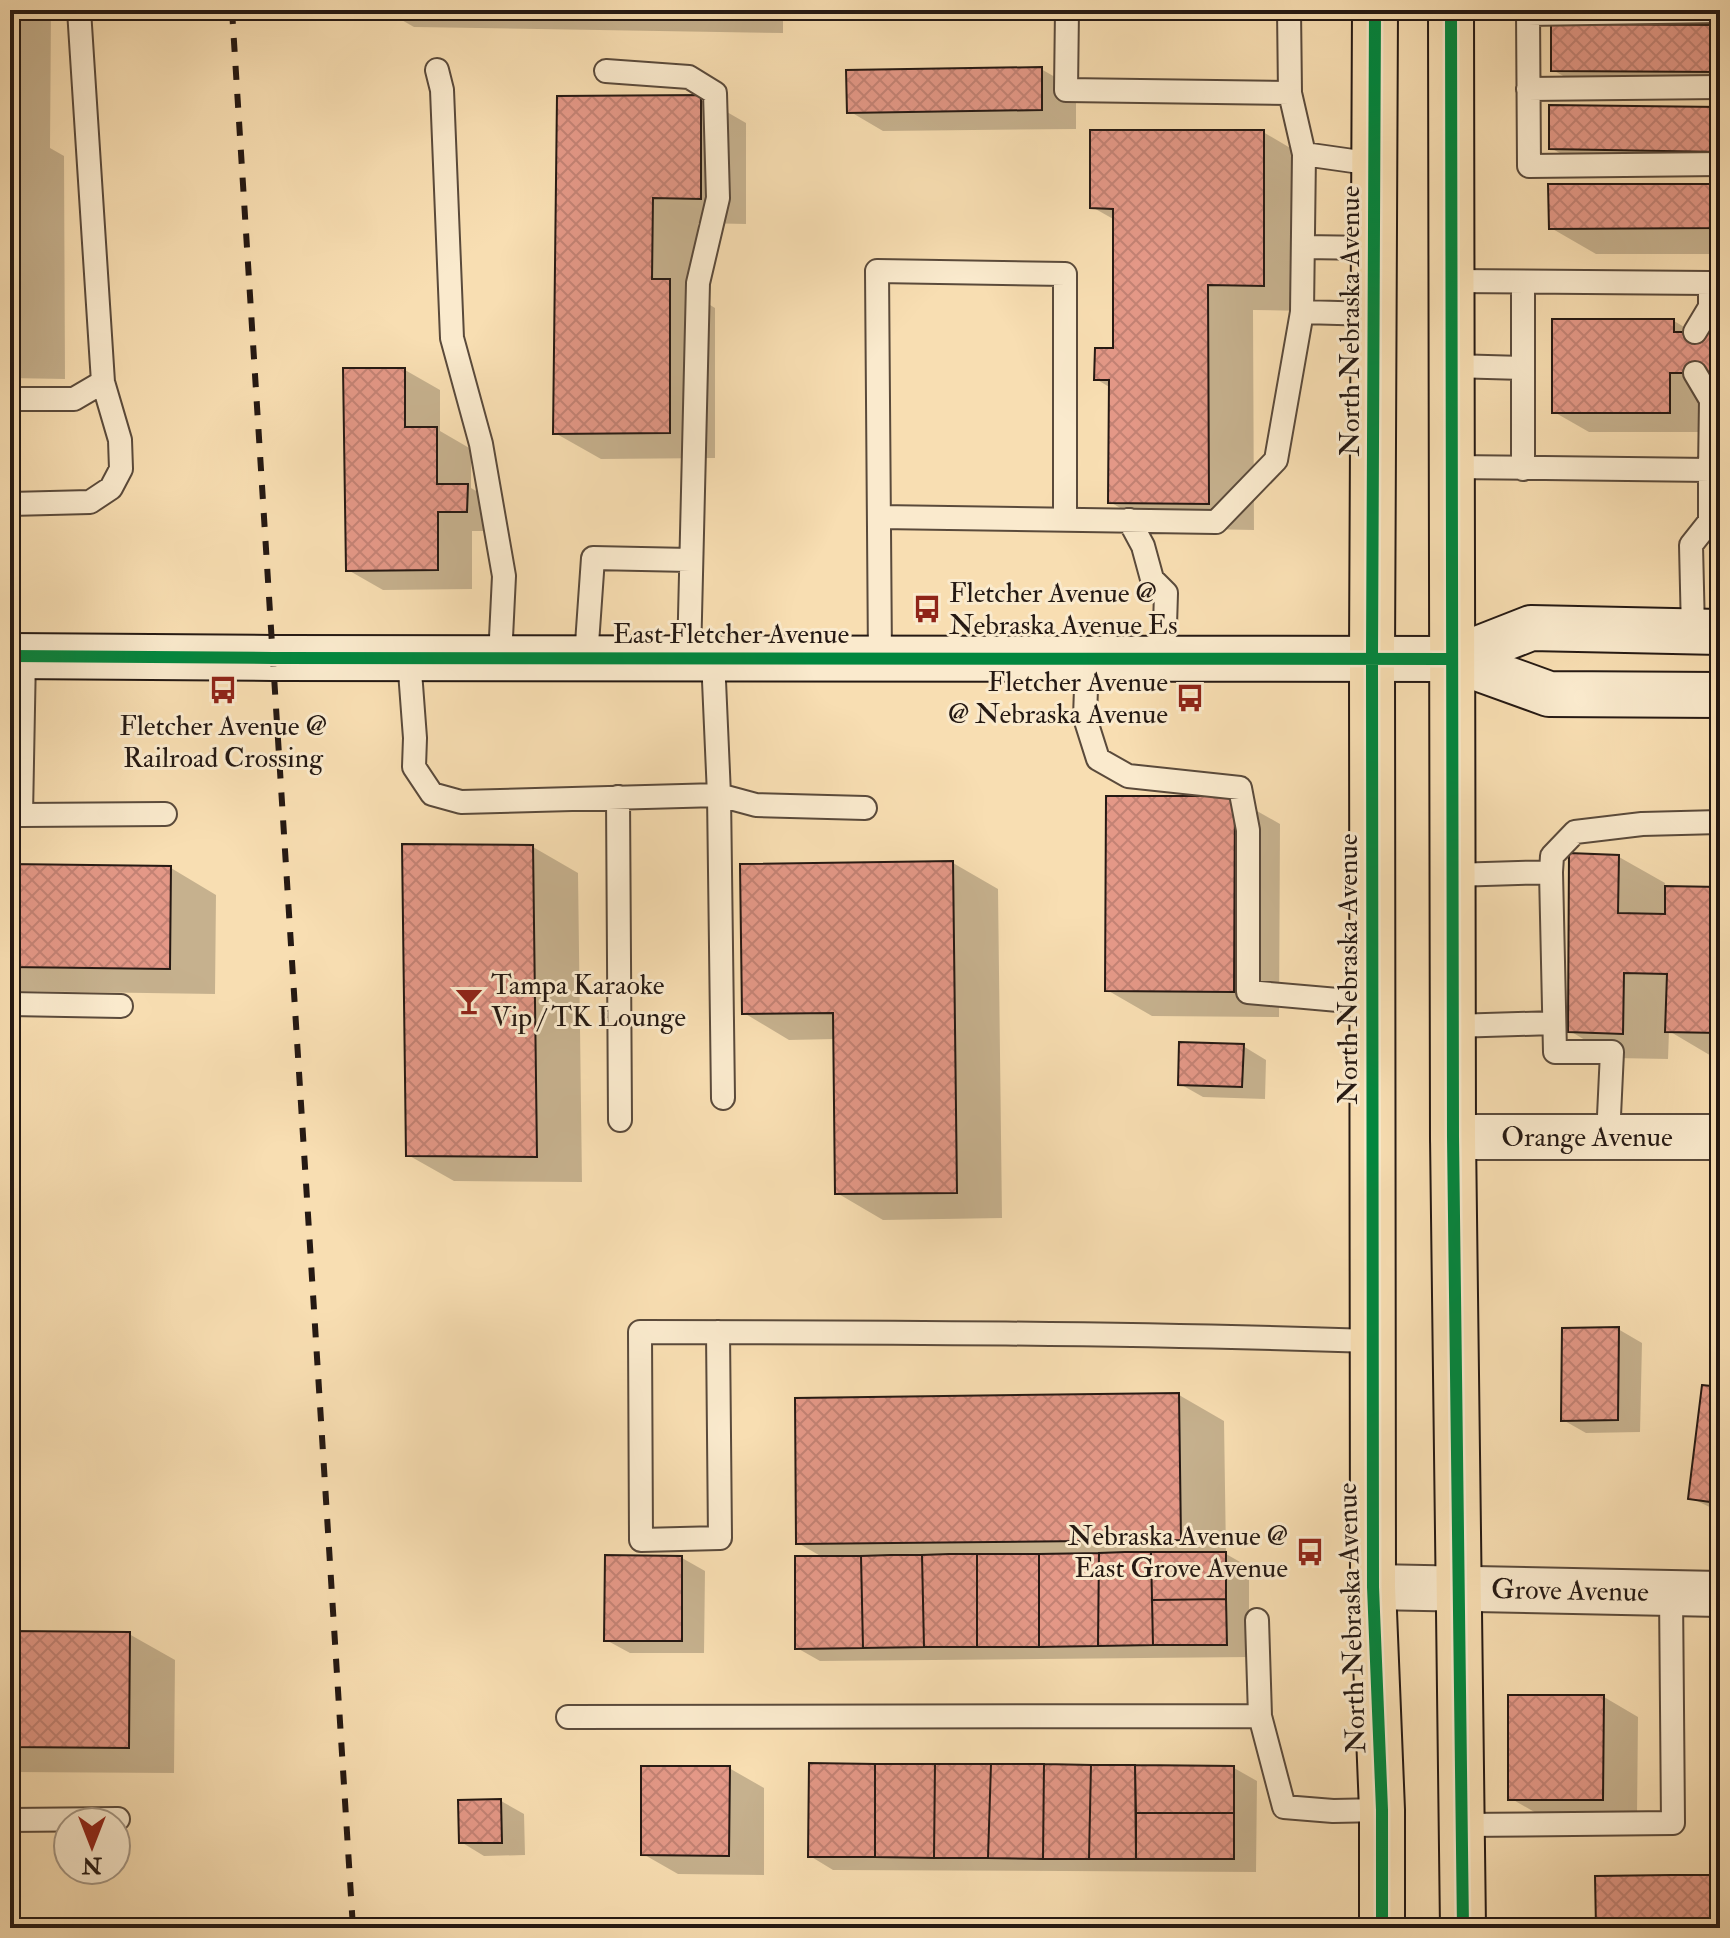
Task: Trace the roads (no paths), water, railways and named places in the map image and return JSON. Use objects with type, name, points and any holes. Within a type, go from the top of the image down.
[{"type":"main road","name":"North Nebraska Avenue","points":[[1375,10],[1372,1341],[1373,1587],[1382,1810],[1382,1928]]},
{"type":"main road","points":[[1451,10],[1453,1137],[1463,1928]]},
{"type":"main road","name":"East Fletcher Avenue","points":[[1452,659],[1531,628],[1706,632]]},
{"type":"main road","name":"East Fletcher Avenue","points":[[17,656],[1452,659],[1549,694],[1720,695]]},
{"type":"main road","name":"Orange Avenue","points":[[1453,1137],[1720,1137]]},
{"type":"main road","name":"Grove Avenue","points":[[1373,1587],[1720,1594]]},
{"type":"main road","points":[[1382,1810],[1410,1896],[1412,1928]]},
{"type":"lane","points":[[10,504],[90,502],[111,488],[121,469],[120,440],[103,382],[79,10]]},
{"type":"lane","points":[[1067,10],[1066,90],[1290,93]]},
{"type":"lane","points":[[880,517],[1216,522],[1276,460],[1302,312],[1304,154],[1290,93],[1289,10]]},
{"type":"lane","points":[[1720,11],[1528,12],[1529,166],[1720,164]]},
{"type":"lane","points":[[437,70],[442,90],[452,338],[481,444],[504,576],[500,658]]},
{"type":"lane","points":[[606,71],[689,77],[715,93],[718,198],[698,283],[690,560],[719,795],[723,1098]]},
{"type":"lane","points":[[1528,89],[1720,87]]},
{"type":"lane","points":[[1304,154],[1374,164]]},
{"type":"lane","points":[[1303,247],[1374,248]]},
{"type":"lane","points":[[880,658],[877,271],[1065,274],[1065,519]]},
{"type":"lane","points":[[1452,281],[1710,283],[1715,314],[1695,332]]},
{"type":"lane","points":[[1523,282],[1523,469]]},
{"type":"lane","points":[[1302,312],[1374,314]]},
{"type":"lane","points":[[1452,366],[1523,368]]},
{"type":"lane","points":[[1695,373],[1715,393],[1710,470],[1715,526],[1691,545],[1706,632]]},
{"type":"lane","points":[[10,399],[74,399],[103,382]]},
{"type":"lane","points":[[1452,467],[1710,470]]},
{"type":"lane","points":[[1129,520],[1143,546],[1152,579],[1166,593],[1164,658]]},
{"type":"lane","points":[[586,658],[593,558],[690,560]]},
{"type":"lane","points":[[17,656],[15,815],[165,814]]},
{"type":"lane","points":[[409,658],[414,767],[432,794],[461,802],[719,795],[756,805],[865,808]]},
{"type":"lane","points":[[1087,658],[1085,718],[1098,759],[1128,776],[1240,788],[1248,830],[1248,992],[1372,1003]]},
{"type":"lane","points":[[618,797],[620,1120]]},
{"type":"lane","points":[[1608,1137],[1612,1052],[1555,1052],[1552,856],[1575,832],[1642,824],[1720,822]]},
{"type":"lane","points":[[1453,875],[1551,872]]},
{"type":"lane","points":[[10,1004],[121,1006]]},
{"type":"lane","points":[[1453,1026],[1554,1023]]},
{"type":"lane","points":[[718,1332],[720,1538],[641,1540],[640,1332],[718,1332],[1148,1335],[1372,1341]]},
{"type":"lane","points":[[1461,1825],[1673,1823],[1671,1593]]},
{"type":"lane","points":[[1257,1620],[1260,1716],[1284,1807],[1333,1811],[1382,1810]]},
{"type":"lane","points":[[568,1717],[1260,1716]]},
{"type":"lane","points":[[10,1820],[52,1820]]},
{"type":"railway","points":[[232,10],[353,1928]]},
{"type":"place","name":"Fletcher Avenue @ Nebraska Avenue Es","points":[[927,609]]},
{"type":"place","name":"Fletcher Avenue @ Railroad Crossing","points":[[223,690]]},
{"type":"place","name":"Fletcher Avenue @ Nebraska Avenue","points":[[1190,698]]},
{"type":"place","name":"Tampa Karaoke Vip / TK Lounge","points":[[469,1001]]},
{"type":"place","name":"Nebraska Avenue @ East Grove Avenue","points":[[1310,1552]]}]
